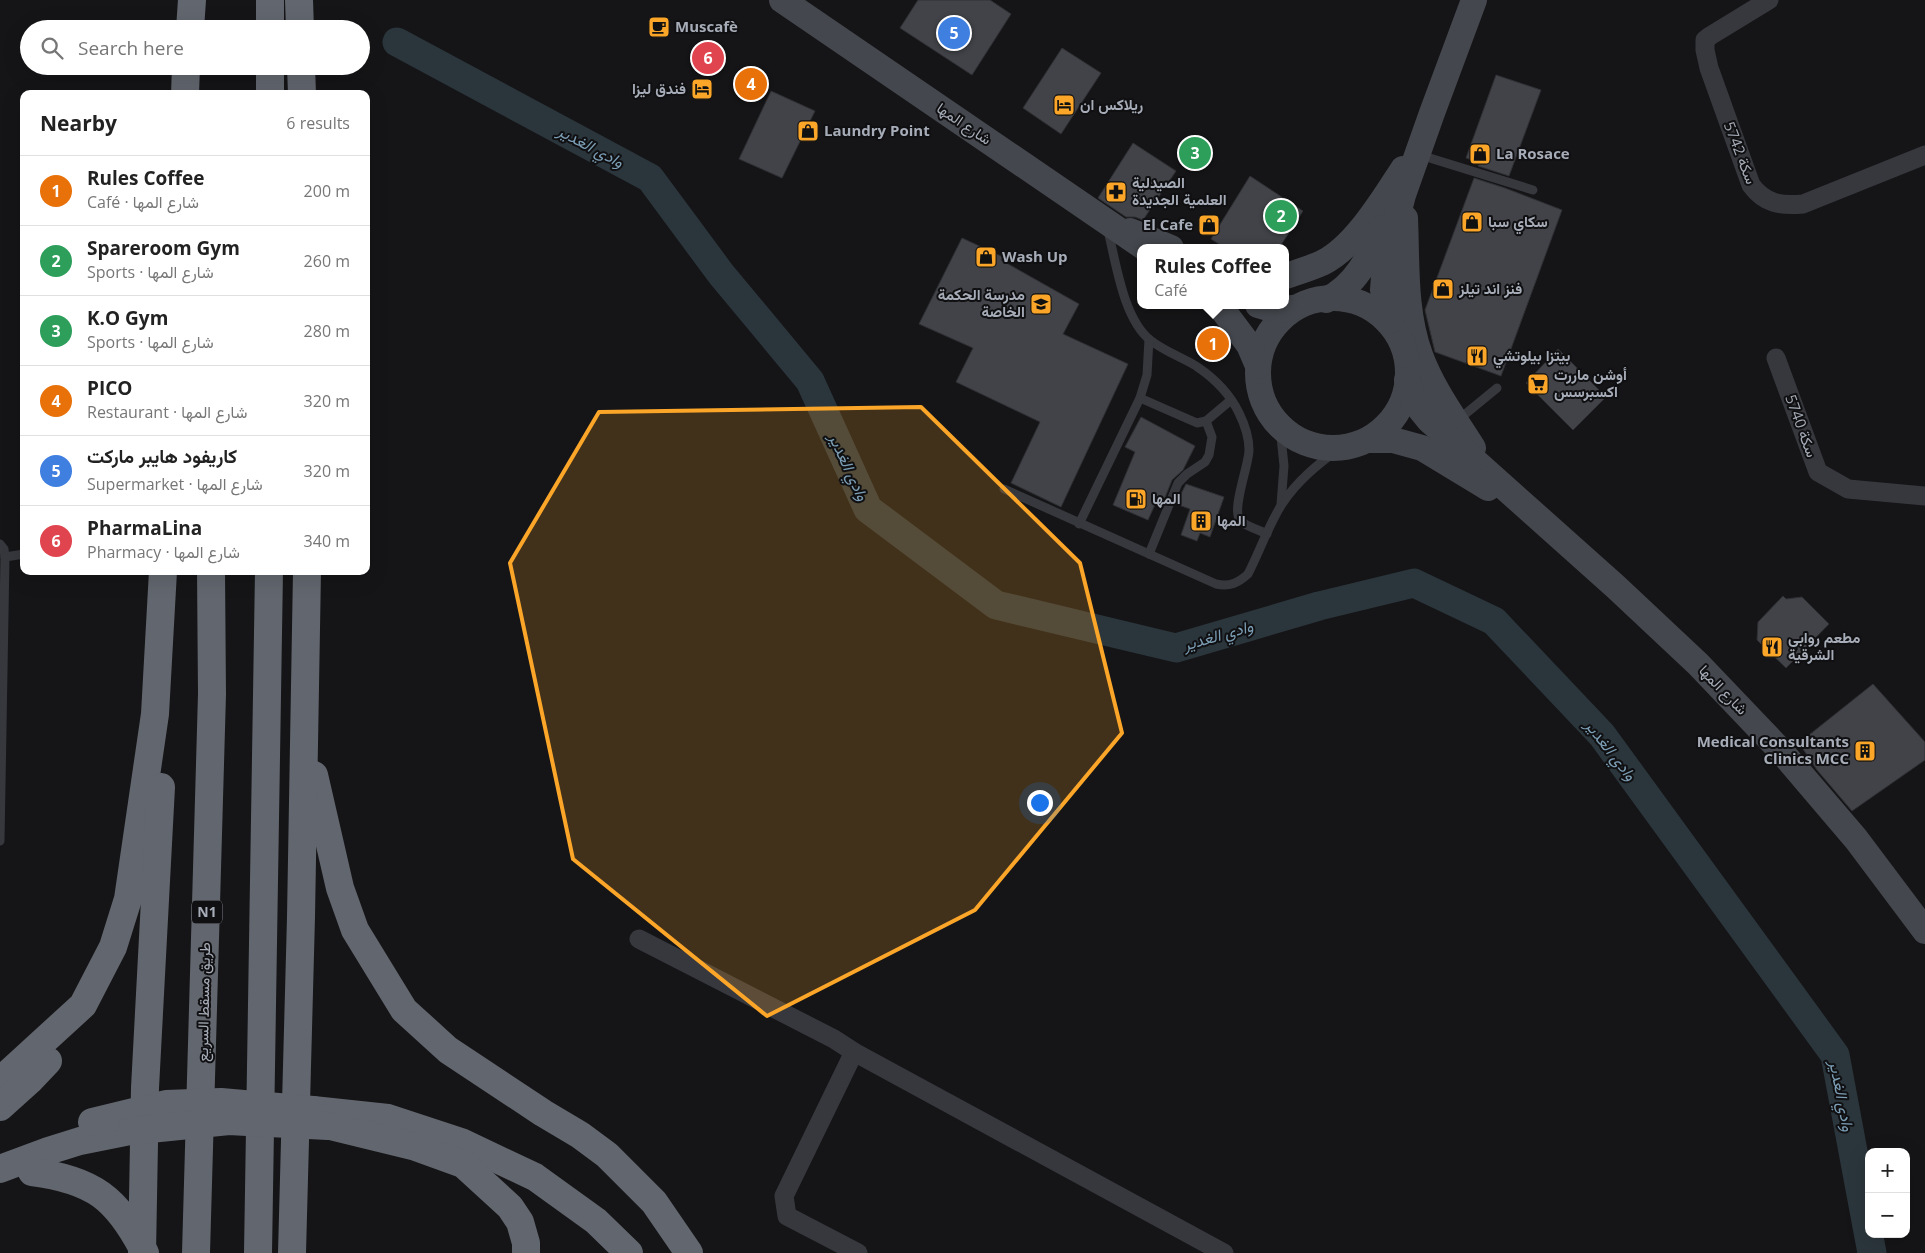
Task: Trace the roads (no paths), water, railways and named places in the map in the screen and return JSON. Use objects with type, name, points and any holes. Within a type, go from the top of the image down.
[{"type":"highway","points":[[191,20],[192,0]]},
{"type":"highway","points":[[202,0],[202,20]]},
{"type":"highway","points":[[270,0],[270,20]]},
{"type":"highway","points":[[299,0],[300,20]]},
{"type":"highway","points":[[184,90],[185,75]]},
{"type":"highway","points":[[203,75],[204,90]]},
{"type":"highway","points":[[270,75],[270,90]]},
{"type":"highway","points":[[301,75],[302,90]]},
{"type":"highway","points":[[0,1106],[30,1080],[66,1041],[113,947],[128,899],[156,714],[163,575]]},
{"type":"highway","name":"طريق مسقط السريع","points":[[196,1253],[212,694],[211,575]]},
{"type":"highway","points":[[258,1253],[269,575]]},
{"type":"highway","points":[[292,1253],[302,907],[307,575]]},
{"type":"highway","points":[[143,1253],[147,1038],[163,748],[156,714]]},
{"type":"highway","points":[[304,732],[340,888],[355,930],[404,1010],[448,1050],[543,1114],[580,1135],[607,1155],[654,1202],[690,1253]]},
{"type":"highway","points":[[0,1081],[83,1005]]},
{"type":"highway","points":[[0,1152],[92,1122],[166,1104],[221,1102],[320,1118],[416,1147],[464,1164],[510,1207],[520,1222],[526,1243],[526,1253]]},
{"type":"highway","points":[[0,1169],[80,1141],[130,1131],[228,1121],[388,1118],[461,1142],[535,1177],[596,1221],[629,1253]]},
{"type":"highway","points":[[294,1152],[306,1253]]},
{"type":"highway","points":[[0,1179],[32,1172],[60,1175],[95,1189],[119,1210],[135,1233],[143,1253]]},
{"type":"street","name":"شارع المها","points":[[782,0],[1139,244]]},
{"type":"street","points":[[1326,300],[1338,294],[1348,285],[1373,249],[1432,113],[1474,0]]},
{"type":"street","name":"سكة 5742","points":[[1769,0],[1710,36],[1705,40],[1704,50],[1751,186],[1759,196],[1787,205],[1804,204],[1925,155]]},
{"type":"street","points":[[1222,309],[1249,345],[1258,366],[1261,395],[1268,411],[1280,427],[1299,441],[1318,447],[1340,448],[1369,440],[1387,426],[1400,406],[1408,380],[1405,353],[1390,322],[1383,290],[1384,264],[1404,195],[1411,160]]},
{"type":"street","points":[[1289,275],[1324,262],[1344,247],[1359,232],[1411,160]]},
{"type":"street","points":[[1404,195],[1406,294],[1411,325],[1420,356],[1434,386],[1485,469]]},
{"type":"street","points":[[1106,221],[1161,244]]},
{"type":"street","points":[[1289,308],[1314,301],[1351,300],[1364,305],[1390,322]]},
{"type":"street","points":[[1258,366],[1269,334],[1293,308]]},
{"type":"street","points":[[1272,309],[1284,309]]},
{"type":"street","name":"سكة 5740","points":[[1776,358],[1818,472],[1848,489],[1925,496]]},
{"type":"street","name":"شارع المها","points":[[1408,380],[1416,404],[1429,420],[1616,587],[1698,664],[1781,751],[1856,839],[1925,931]]},
{"type":"street","name":"شارع المها","points":[[1369,440],[1393,440],[1422,448],[1536,516]]},
{"type":"street","points":[[639,939],[834,1039],[854,1052],[1224,1253]]},
{"type":"street","points":[[854,1052],[784,1196],[787,1216],[858,1253]]},
{"type":"lane","points":[[1411,160],[1533,190]]},
{"type":"lane","points":[[1106,221],[1125,297],[1132,316],[1149,339],[1214,379],[1239,413],[1247,432],[1249,449],[1238,516],[1241,521],[1268,534]]},
{"type":"lane","points":[[1079,524],[1140,398],[1148,375],[1149,339]]},
{"type":"lane","points":[[1456,422],[1496,388]]},
{"type":"lane","points":[[1140,398],[1193,422],[1206,421],[1230,400]]},
{"type":"lane","points":[[1149,554],[1178,484],[1188,474],[1199,468],[1205,462],[1208,455],[1212,437],[1206,421]]},
{"type":"lane","points":[[1280,427],[1284,466],[1281,506]]},
{"type":"lane","points":[[1004,490],[1216,584],[1231,585],[1240,582],[1248,574],[1281,506],[1304,477],[1340,448]]},
{"type":"lane","points":[[0,544],[4,549],[5,557],[0,841]]},
{"type":"lane","points":[[5,557],[20,555]]},
{"type":"waterway","name":"وادي الغدير","points":[[397,42],[650,178],[721,274],[810,381],[868,509],[996,605],[1176,648],[1319,606],[1414,583],[1494,621],[1602,735],[1835,1055],[1872,1253]]},
{"type":"place","name":"Muscafè","points":[[659,27]]},
{"type":"place","name":"كاريفود هايبر ماركت","points":[[954,33]]},
{"type":"place","name":"PharmaLina","points":[[708,58]]},
{"type":"place","name":"PICO","points":[[751,84]]},
{"type":"place","name":"فندق ليزا","points":[[702,89]]},
{"type":"place","name":"ريلاكس ان","points":[[1064,105]]},
{"type":"place","name":"Laundry Point","points":[[808,131]]},
{"type":"place","name":"K.O Gym","points":[[1195,153]]},
{"type":"place","name":"La Rosace","points":[[1480,154]]},
{"type":"place","name":"الصيدلية العلمية الجديدة","points":[[1116,192]]},
{"type":"place","name":"Spareroom Gym","points":[[1281,216]]},
{"type":"place","name":"سكاي سبا","points":[[1472,222]]},
{"type":"place","name":"El Cafe","points":[[1209,225]]},
{"type":"place","name":"Wash Up","points":[[986,257]]},
{"type":"place","name":"فنز اند تيلز","points":[[1443,289]]},
{"type":"place","name":"مدرسة الحكمة الخاصة","points":[[1041,304]]},
{"type":"place","name":"Rules Coffee","points":[[1213,344]]},
{"type":"place","name":"بيتزا بيلوتشي","points":[[1477,356]]},
{"type":"place","name":"أوشن ماررت اكسبرسس","points":[[1538,384]]},
{"type":"place","name":"المه‍ا","points":[[1136,499]]},
{"type":"place","name":"المها","points":[[1201,521]]},
{"type":"place","name":"مطعم روابي الشرقية","points":[[1772,647]]},
{"type":"place","name":"Medical Consultants Clinics MCC","points":[[1865,751]]}]
